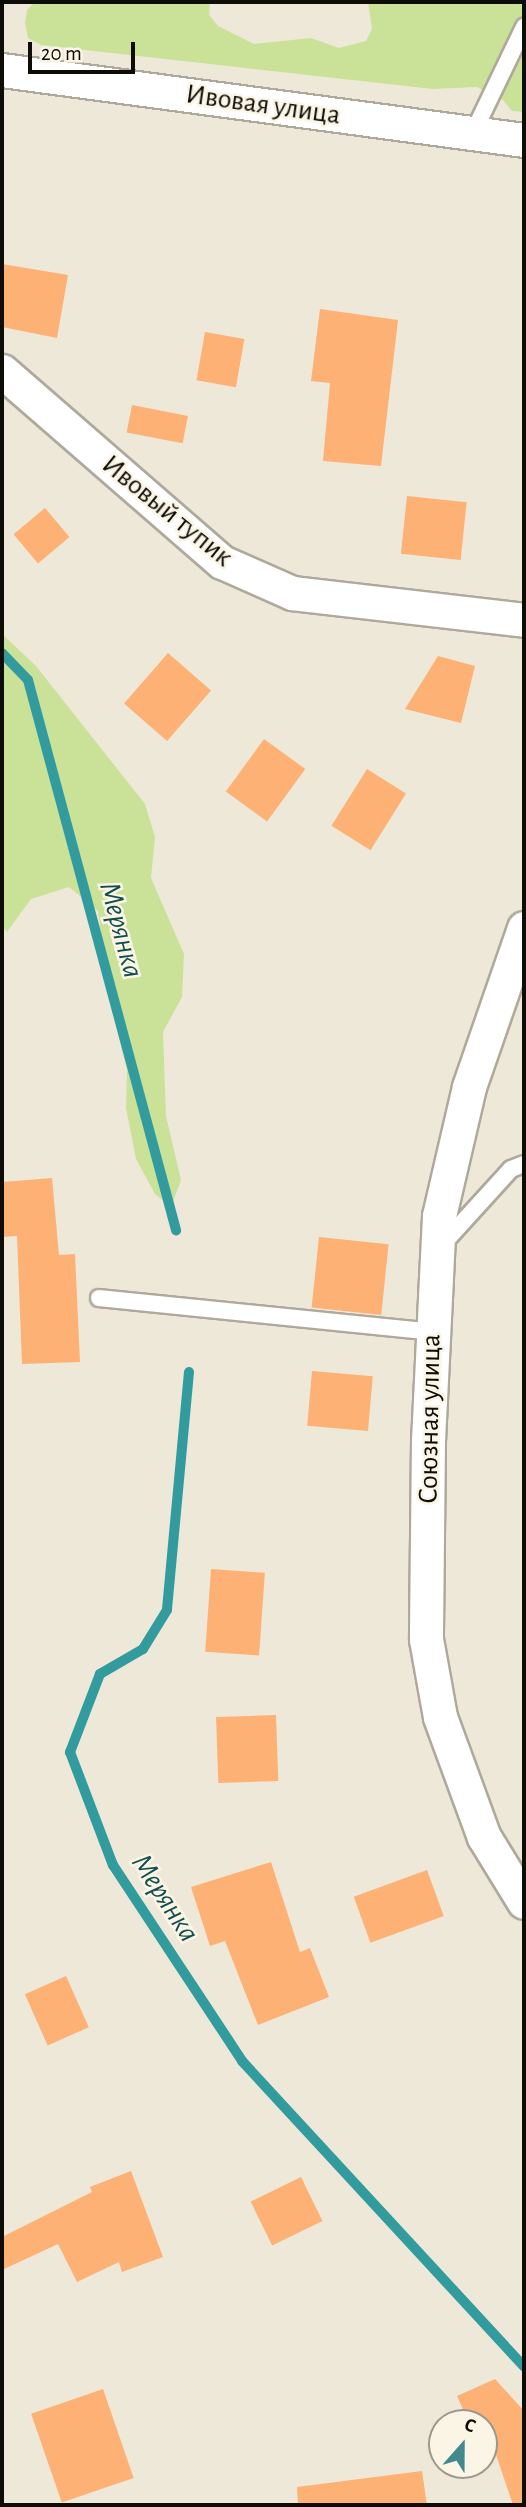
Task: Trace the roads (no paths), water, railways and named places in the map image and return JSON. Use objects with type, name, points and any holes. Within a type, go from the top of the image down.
[{"type":"street","name":"Ивовая улица","points":[[2,70],[524,140]]},
{"type":"street","name":"Ивовый тупик","points":[[2,371],[222,562],[292,593],[524,620]]},
{"type":"street","name":"Союзная улица","points":[[524,928],[469,1087],[439,1216],[431,1332],[429,1652],[440,1717],[484,1837],[524,1902]]},
{"type":"lane","points":[[473,133],[524,27]]},
{"type":"lane","points":[[436,1251],[511,1169],[524,1164]]},
{"type":"lane","points":[[99,1298],[431,1332]]},
{"type":"waterway","name":"Мерянка","points":[[2,653],[28,680],[176,1230]]},
{"type":"waterway","name":"Мерянка","points":[[189,1372],[167,1610],[143,1649],[100,1674],[70,1752],[113,1865],[242,2061],[524,2367]]}]
